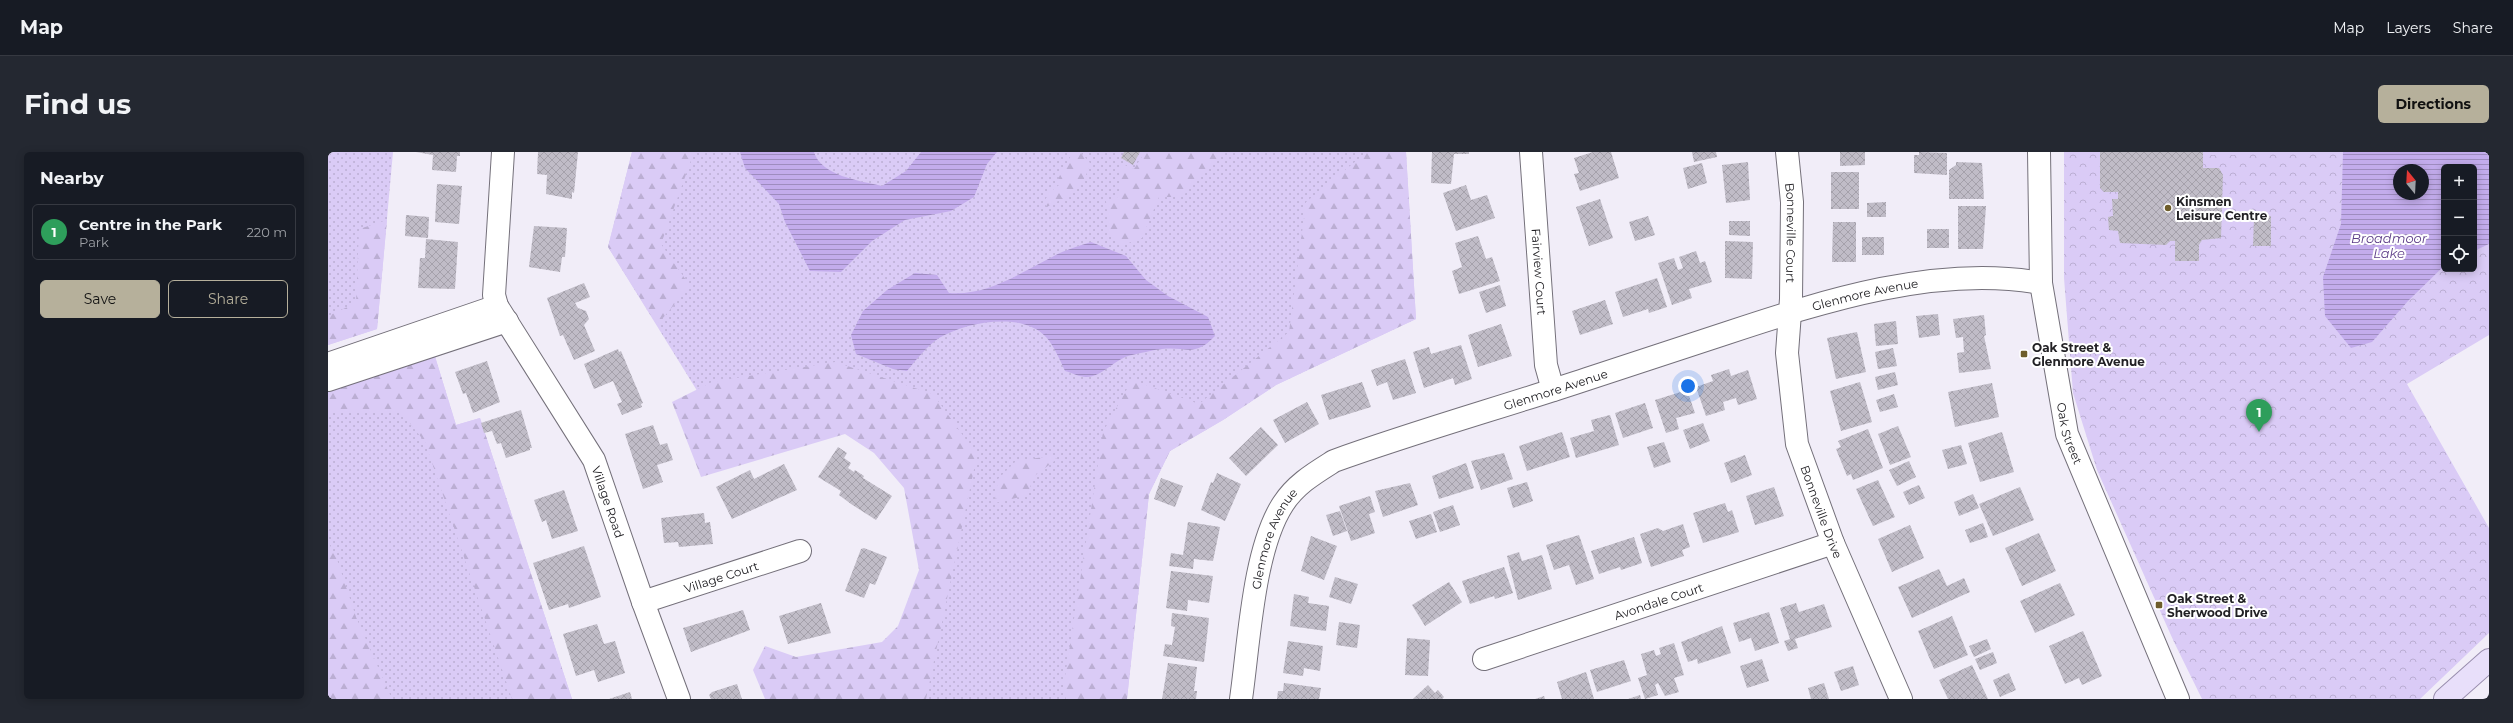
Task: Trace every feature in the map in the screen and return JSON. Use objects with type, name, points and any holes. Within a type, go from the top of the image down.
[{"type":"main road","points":[[2446,699],[2489,660]]},
{"type":"street","name":"Village Road","points":[[503,152],[494,294],[502,314],[594,460],[643,602],[679,699]]},
{"type":"street","name":"Fairview Court","points":[[1531,152],[1546,365],[1553,390]]},
{"type":"street","name":"Bonneville Court","points":[[1787,152],[1792,202],[1791,299],[1788,314]]},
{"type":"street","name":"Oak Street","points":[[2039,152],[2041,283],[2066,434],[2179,698]]},
{"type":"street","name":"Glenmore Avenue","points":[[1241,699],[1260,563],[1270,530],[1283,504],[1303,481],[1334,461],[1373,447],[1841,298],[1916,284],[1951,280],[2012,279],[2041,283]]},
{"type":"street","points":[[328,364],[502,314]]},
{"type":"street","points":[[328,380],[502,314]]},
{"type":"street","name":"Bonneville Drive","points":[[1788,314],[1787,353],[1796,444],[1833,543],[1901,699]]},
{"type":"street","name":"Avondale Court","points":[[1484,659],[1833,543]]},
{"type":"street","name":"Village Court","points":[[643,602],[800,551]]},
{"type":"green space","points":[[328,152],[393,152],[377,329],[328,345]]},
{"type":"green space","points":[[632,152],[1406,152],[1416,319],[1276,385],[1223,420],[1170,451],[1149,494],[1127,699],[828,699],[930,651],[927,471],[849,424],[740,460],[608,247]]},
{"type":"green space","points":[[632,152],[694,152],[661,244],[690,286],[657,325],[608,247]]},
{"type":"green space","points":[[1073,152],[1081,153],[1090,163],[1084,179],[1069,195],[1047,207],[1044,202],[1049,193],[1059,185],[1059,177]]},
{"type":"green space","points":[[1145,152],[1223,152],[1182,197],[1159,197],[1142,238],[1123,245],[1109,232],[1106,201],[1117,198],[1121,185],[1120,163],[1134,169]]},
{"type":"green space","points":[[1367,152],[1406,152],[1416,319],[1276,385],[1223,420],[1170,451],[1149,494],[1127,699],[1066,699],[1063,690],[1103,432],[1132,380],[1199,404],[1289,332],[1306,202]]},
{"type":"green space","points":[[2064,152],[2489,152],[2489,335],[2407,384],[2489,528],[2489,633],[2420,699],[2202,699],[2174,642],[2097,470],[2073,393],[2064,278]]},
{"type":"green space","points":[[2205,152],[2238,152],[2238,155],[2205,155]]},
{"type":"green space","points":[[387,220],[377,329],[328,345],[328,316],[356,303],[359,229]]},
{"type":"green space","points":[[433,350],[456,425],[480,418],[572,699],[328,699],[328,385]]},
{"type":"green space","points":[[433,350],[456,425],[480,418],[572,699],[512,699],[425,442],[400,411],[328,412],[328,385]]},
{"type":"green space","points":[[835,362],[933,394],[977,455],[926,699],[765,699],[753,670],[765,646],[796,657],[882,642],[898,626],[919,570],[904,488],[874,453],[845,434],[701,477],[672,402],[712,382]]},
{"type":"green space","points":[[1051,456],[1057,459],[1033,477],[1028,495],[995,503],[998,479],[1016,461]]},
{"type":"green space","points":[[328,542],[336,556],[356,617],[392,699],[328,699]]},
{"type":"water","points":[[740,152],[814,152],[818,160],[833,172],[853,179],[882,186],[906,171],[921,152],[997,152],[987,164],[974,197],[951,211],[905,220],[872,241],[841,272],[810,271],[785,222],[779,204],[745,168]]},
{"type":"water","name":"Broadmoor Lake","points":[[2343,152],[2489,152],[2489,244],[2477,250],[2477,164],[2441,164],[2441,269],[2408,301],[2372,342],[2351,348],[2325,316],[2323,277],[2341,224]]},
{"type":"water","points":[[1091,242],[1126,256],[1146,280],[1168,296],[1208,317],[1215,336],[1208,343],[1196,349],[1190,350],[1171,348],[1132,355],[1120,360],[1098,374],[1086,377],[1065,371],[1057,353],[1049,341],[1036,329],[1023,324],[1009,322],[978,324],[950,332],[930,345],[907,371],[893,369],[856,354],[851,335],[863,311],[887,290],[915,273],[937,275],[949,293],[977,291],[1003,282],[1058,254]]},
{"type":"building","points":[[416,152],[460,152],[460,156],[457,156],[456,172],[432,170],[433,155]]},
{"type":"building","points":[[538,152],[578,152],[574,193],[572,192],[572,199],[546,194],[547,175],[537,174]]},
{"type":"building","points":[[1124,152],[1140,152],[1133,165],[1121,158]]},
{"type":"building","points":[[1432,152],[1469,152],[1469,154],[1454,154],[1451,184],[1431,183]]},
{"type":"building","points":[[1593,152],[1611,152],[1619,178],[1580,191],[1574,174],[1579,173],[1574,158]]},
{"type":"building","points":[[1692,152],[1716,152],[1717,157],[1694,162]]},
{"type":"building","points":[[1840,152],[1865,152],[1865,165],[1840,166]]},
{"type":"building","points":[[1919,152],[1947,153],[1947,175],[1914,173],[1914,155],[1919,155]]},
{"type":"building","name":"Kinsmen Leisure Centre","points":[[2100,152],[2203,152],[2203,168],[2219,168],[2223,175],[2221,238],[2202,240],[2199,245],[2199,261],[2175,261],[2175,241],[2170,241],[2166,245],[2120,243],[2118,231],[2109,230],[2108,217],[2113,216],[2112,199],[2118,199],[2118,192],[2104,192],[2100,188]]},
{"type":"building","points":[[1748,162],[1750,200],[1726,203],[1722,165]]},
{"type":"building","points":[[1956,162],[1982,163],[1984,199],[1949,199],[1949,170],[1956,165]]},
{"type":"building","points":[[1702,163],[1707,183],[1688,189],[1683,168]]},
{"type":"building","points":[[1831,172],[1859,172],[1859,209],[1831,209]]},
{"type":"building","points":[[437,184],[462,186],[459,224],[435,222]]},
{"type":"building","points":[[1466,185],[1471,200],[1487,195],[1495,218],[1456,231],[1443,193]]},
{"type":"building","points":[[1600,199],[1613,238],[1589,246],[1576,207]]},
{"type":"building","points":[[1886,202],[1886,217],[1867,217],[1867,203]]},
{"type":"building","points":[[1958,206],[1986,206],[1983,249],[1958,249]]},
{"type":"building","points":[[406,215],[429,217],[428,238],[405,236]]},
{"type":"building","points":[[1648,216],[1655,235],[1635,241],[1629,222]]},
{"type":"building","points":[[2254,216],[2271,216],[2271,246],[2253,246]]},
{"type":"building","points":[[1729,221],[1750,221],[1750,236],[1729,235]]},
{"type":"building","points":[[1833,222],[1856,222],[1856,262],[1832,262]]},
{"type":"building","points":[[534,226],[567,228],[565,257],[562,257],[560,272],[529,267]]},
{"type":"building","points":[[1927,229],[1949,229],[1949,248],[1927,248]]},
{"type":"building","points":[[1478,236],[1486,259],[1492,257],[1500,281],[1459,294],[1452,271],[1462,267],[1455,243]]},
{"type":"building","points":[[1862,237],[1884,237],[1884,255],[1862,255]]},
{"type":"building","points":[[426,239],[458,242],[455,289],[418,288],[420,258],[425,258]]},
{"type":"building","points":[[1725,241],[1753,242],[1752,279],[1725,278]]},
{"type":"building","points":[[1696,251],[1700,263],[1705,261],[1712,282],[1689,289],[1692,298],[1672,305],[1658,263],[1674,258],[1678,270],[1683,268],[1679,257]]},
{"type":"building","points":[[1657,278],[1667,307],[1649,313],[1648,309],[1623,317],[1615,292]]},
{"type":"building","points":[[584,283],[590,297],[575,303],[578,308],[586,311],[589,319],[584,325],[595,351],[574,360],[563,335],[560,336],[547,298]]},
{"type":"building","points":[[1500,285],[1506,306],[1486,313],[1479,292]]},
{"type":"building","points":[[1605,300],[1613,324],[1580,335],[1572,311]]},
{"type":"building","points":[[1938,314],[1940,335],[1919,338],[1916,316]]},
{"type":"building","points":[[1984,315],[1986,335],[1984,336],[1991,369],[1959,373],[1957,353],[1964,352],[1963,337],[1956,338],[1953,319]]},
{"type":"building","points":[[1896,321],[1898,344],[1876,346],[1874,324]]},
{"type":"building","points":[[1501,324],[1512,356],[1478,367],[1468,335]]},
{"type":"building","points":[[1857,332],[1866,372],[1836,379],[1827,338]]},
{"type":"building","points":[[1461,345],[1472,379],[1455,385],[1453,378],[1424,388],[1413,352],[1429,347],[1431,354]]},
{"type":"building","points":[[1893,348],[1897,366],[1878,369],[1875,352]]},
{"type":"building","points":[[618,349],[619,352],[621,351],[643,403],[641,404],[642,407],[622,415],[617,404],[622,402],[613,381],[594,389],[584,364]]},
{"type":"building","points":[[1405,359],[1416,393],[1393,400],[1387,382],[1377,386],[1371,370]]},
{"type":"building","points":[[487,361],[500,402],[473,413],[466,393],[463,394],[455,372]]},
{"type":"building","points":[[1729,369],[1731,376],[1748,370],[1757,399],[1738,405],[1736,398],[1723,402],[1725,410],[1706,416],[1696,387],[1713,381],[1711,375]]},
{"type":"building","points":[[1895,372],[1898,385],[1878,390],[1875,377]]},
{"type":"building","points":[[1362,382],[1371,407],[1329,420],[1321,395]]},
{"type":"building","points":[[1860,382],[1872,422],[1841,431],[1830,391]]},
{"type":"building","points":[[1992,383],[1999,417],[1955,427],[1948,392]]},
{"type":"building","points":[[1687,390],[1695,413],[1676,418],[1679,429],[1666,433],[1655,400]]},
{"type":"building","points":[[1894,394],[1898,407],[1880,412],[1876,400]]},
{"type":"building","points":[[1307,402],[1319,424],[1285,443],[1273,420]]},
{"type":"building","points":[[1645,403],[1653,428],[1623,438],[1615,413]]},
{"type":"building","points":[[521,410],[532,448],[506,458],[501,443],[497,444],[492,431],[484,433],[481,423]]},
{"type":"building","points":[[1610,415],[1619,445],[1576,458],[1570,438],[1594,431],[1591,420]]},
{"type":"building","points":[[1703,423],[1710,441],[1690,449],[1683,430]]},
{"type":"building","points":[[653,425],[660,445],[667,443],[673,460],[657,465],[663,482],[643,489],[625,434]]},
{"type":"building","points":[[1898,426],[1911,457],[1890,465],[1878,434]]},
{"type":"building","points":[[1261,427],[1278,445],[1246,476],[1229,458]]},
{"type":"building","points":[[1868,429],[1883,468],[1853,480],[1851,474],[1847,476],[1836,449],[1841,447],[1838,441]]},
{"type":"building","points":[[1562,432],[1570,457],[1527,471],[1519,446]]},
{"type":"building","points":[[2002,432],[2014,472],[1980,482],[1968,443]]},
{"type":"building","points":[[1664,442],[1671,462],[1654,468],[1647,447]]},
{"type":"building","points":[[1961,445],[1967,464],[1948,469],[1942,450]]},
{"type":"building","points":[[838,447],[847,453],[844,458],[851,463],[848,468],[854,472],[855,470],[864,476],[863,478],[892,496],[876,520],[839,495],[841,491],[818,477]]},
{"type":"building","points":[[1504,453],[1513,479],[1481,490],[1471,461]]},
{"type":"building","points":[[1745,455],[1752,475],[1731,483],[1724,463]]},
{"type":"building","points":[[1909,461],[1916,477],[1897,486],[1889,470]]},
{"type":"building","points":[[1466,463],[1474,488],[1439,499],[1432,476]]},
{"type":"building","points":[[784,464],[797,490],[732,519],[716,487],[750,470],[754,479]]},
{"type":"building","points":[[1217,473],[1241,484],[1225,521],[1201,510],[1211,482],[1213,483]]},
{"type":"building","points":[[1161,478],[1183,486],[1175,507],[1154,499]]},
{"type":"building","points":[[1878,480],[1895,517],[1873,526],[1856,489]]},
{"type":"building","points":[[1527,482],[1533,501],[1513,508],[1507,488]]},
{"type":"building","points":[[1410,483],[1418,505],[1383,517],[1375,491]]},
{"type":"building","points":[[1919,485],[1925,498],[1909,505],[1903,492]]},
{"type":"building","points":[[1774,487],[1784,516],[1755,525],[1746,496]]},
{"type":"building","points":[[2020,487],[2034,520],[1993,536],[1979,504]]},
{"type":"building","points":[[564,490],[578,531],[552,539],[546,520],[542,522],[534,500]]},
{"type":"building","points":[[1973,494],[1979,508],[1959,516],[1954,502]]},
{"type":"building","points":[[1370,496],[1375,512],[1369,514],[1375,533],[1351,541],[1339,506]]},
{"type":"building","points":[[1725,503],[1728,512],[1732,510],[1739,532],[1703,543],[1693,513]]},
{"type":"building","points":[[1453,505],[1460,525],[1440,532],[1433,512]]},
{"type":"building","points":[[1340,511],[1347,531],[1333,536],[1326,515]]},
{"type":"building","points":[[704,513],[705,523],[710,522],[713,544],[679,547],[678,542],[664,543],[661,518]]},
{"type":"building","points":[[1431,514],[1437,532],[1416,539],[1409,521]]},
{"type":"building","points":[[1188,522],[1220,527],[1213,561],[1194,559],[1193,569],[1169,566],[1171,553],[1183,555]]},
{"type":"building","points":[[1983,523],[1988,537],[1970,543],[1965,530]]},
{"type":"building","points":[[1683,524],[1690,547],[1682,550],[1684,556],[1651,567],[1640,534],[1658,528],[1663,531]]},
{"type":"building","points":[[1910,525],[1924,558],[1892,572],[1878,539]]},
{"type":"building","points":[[2039,533],[2056,571],[2022,586],[2005,548]]},
{"type":"building","points":[[1579,535],[1594,579],[1576,585],[1569,565],[1554,570],[1546,545]]},
{"type":"building","points":[[1311,536],[1337,546],[1324,580],[1301,571]]},
{"type":"building","points":[[1634,537],[1642,563],[1621,570],[1620,567],[1599,574],[1591,551]]},
{"type":"building","points":[[584,546],[601,597],[569,608],[568,604],[549,610],[533,563]]},
{"type":"building","points":[[864,548],[887,557],[875,585],[870,583],[864,598],[845,591],[861,549]]},
{"type":"building","points":[[1519,552],[1522,561],[1542,555],[1552,589],[1518,600],[1507,556]]},
{"type":"building","points":[[1504,567],[1513,593],[1495,599],[1494,596],[1470,604],[1462,581]]},
{"type":"building","points":[[1939,569],[1947,586],[1964,578],[1970,592],[1912,618],[1898,587]]},
{"type":"building","points":[[1171,571],[1213,576],[1209,603],[1188,600],[1187,611],[1166,608]]},
{"type":"building","points":[[1335,577],[1358,584],[1351,604],[1329,597]]},
{"type":"building","points":[[1449,582],[1462,602],[1425,626],[1412,605]]},
{"type":"building","points":[[2060,583],[2075,615],[2035,633],[2020,601]]},
{"type":"building","points":[[1294,594],[1309,597],[1308,603],[1329,606],[1326,631],[1290,626]]},
{"type":"building","points":[[821,603],[831,633],[788,644],[779,616]]},
{"type":"building","points":[[1796,603],[1799,612],[1824,604],[1832,627],[1795,639],[1798,648],[1788,651],[1784,641],[1790,639],[1780,608]]},
{"type":"building","points":[[743,610],[750,630],[691,652],[683,628]]},
{"type":"building","points":[[1769,612],[1779,643],[1755,651],[1751,638],[1739,642],[1733,623]]},
{"type":"building","points":[[1172,613],[1209,618],[1204,662],[1163,656],[1165,644],[1172,645],[1175,627],[1171,626]]},
{"type":"building","points":[[1952,616],[1968,655],[1934,669],[1918,631]]},
{"type":"building","points":[[1339,622],[1360,625],[1357,648],[1336,645]]},
{"type":"building","points":[[597,624],[604,644],[615,641],[625,673],[598,682],[594,670],[576,676],[563,634]]},
{"type":"building","points":[[1722,626],[1731,653],[1698,664],[1697,659],[1688,662],[1681,642]]},
{"type":"building","points":[[2083,631],[2102,676],[2082,685],[2079,678],[2065,684],[2049,646]]},
{"type":"building","points":[[1407,638],[1430,640],[1428,676],[1405,675]]},
{"type":"building","points":[[1987,639],[1991,649],[1974,657],[1969,646]]},
{"type":"building","points":[[1288,641],[1323,646],[1320,671],[1304,668],[1303,676],[1283,673]]},
{"type":"building","points":[[1674,643],[1684,675],[1674,678],[1679,692],[1665,696],[1658,683],[1655,685],[1658,695],[1645,699],[1638,678],[1647,675],[1641,654],[1654,650],[1656,656],[1661,654],[1659,648]]},
{"type":"building","points":[[1993,652],[1997,663],[1980,670],[1975,659]]},
{"type":"building","points":[[1762,659],[1769,681],[1747,688],[1740,666]]},
{"type":"building","points":[[1624,660],[1631,681],[1597,692],[1590,670]]},
{"type":"building","points":[[1168,663],[1197,667],[1194,691],[1197,691],[1196,699],[1162,699]]},
{"type":"building","points":[[1972,665],[1988,699],[1948,699],[1939,680]]},
{"type":"building","points":[[1853,666],[1859,685],[1841,691],[1834,672]]},
{"type":"building","points":[[1586,672],[1594,699],[1562,699],[1557,682]]},
{"type":"building","points":[[2009,673],[2016,690],[2000,697],[1993,680]]},
{"type":"building","points":[[1284,683],[1321,688],[1319,699],[1277,699],[1278,691],[1283,691]]},
{"type":"building","points":[[1824,683],[1829,699],[1811,699],[1808,688]]},
{"type":"building","points":[[737,684],[742,699],[711,699],[709,695],[712,692]]},
{"type":"building","points":[[1428,685],[1435,693],[1438,690],[1444,697],[1442,699],[1413,699]]},
{"type":"building","points":[[630,692],[632,699],[609,699]]},
{"type":"building","points":[[1640,695],[1641,699],[1628,699]]},
{"type":"building","points":[[1544,696],[1545,699],[1535,699]]},
{"type":"place","name":"Kinsmen Leisure Centre","points":[[2168,208]]},
{"type":"place","name":"Oak Street & Glenmore Avenue","points":[[2024,354]]},
{"type":"place","name":"Centre in the Park","points":[[2259,432]]},
{"type":"place","name":"Oak Street & Sherwood Drive","points":[[2159,605]]}]
